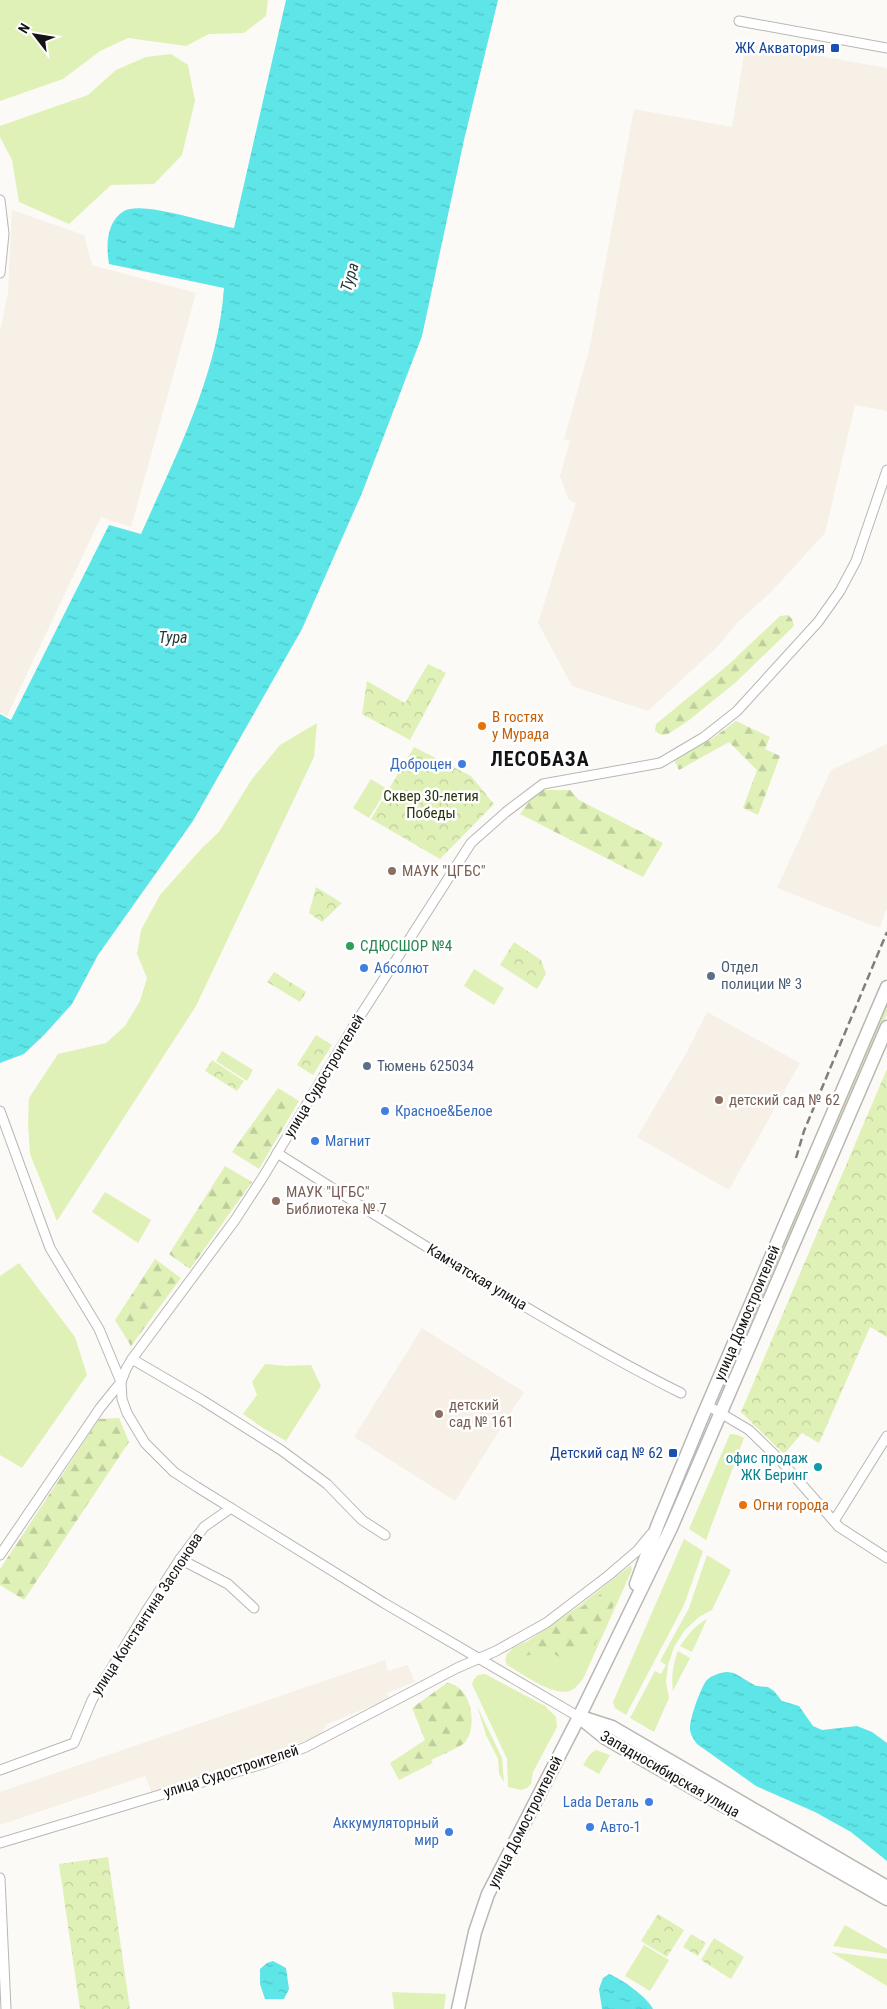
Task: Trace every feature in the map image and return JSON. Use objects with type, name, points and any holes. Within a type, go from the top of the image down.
[{"type":"main road","name":"улица Домостроителей","points":[[614,1642],[658,1524],[707,1406],[887,987]]},
{"type":"main road","name":"улица Домостроителей","points":[[458,2009],[475,1932],[488,1894],[579,1717],[671,1528],[887,1027]]},
{"type":"main road","name":"Западносибирская улица","points":[[579,1717],[612,1726],[887,1887]]},
{"type":"main road","name":"Западносибирская улица","points":[[579,1717],[605,1738],[887,1899]]},
{"type":"street","points":[[738,20],[887,48]]},
{"type":"street","points":[[0,200],[4,234],[0,273]]},
{"type":"street","name":"улица Судостроителей","points":[[121,1382],[132,1359],[235,1220],[264,1177],[341,1046],[465,851],[492,824],[543,784],[660,763],[704,738],[737,711],[799,645],[840,591],[856,561],[887,470]]},
{"type":"street","points":[[0,1111],[50,1248],[100,1328],[121,1382],[122,1399],[127,1413],[145,1443],[174,1472],[477,1659],[579,1717]]},
{"type":"street","name":"Камчатская улица","points":[[276,1154],[414,1240],[570,1333],[638,1372],[681,1393]]},
{"type":"street","points":[[132,1359],[281,1450],[327,1484],[362,1520],[386,1535]]},
{"type":"street","points":[[0,1555],[100,1408],[121,1382]]},
{"type":"street","points":[[707,1406],[749,1430],[768,1448],[834,1521],[845,1531],[887,1558]]},
{"type":"street","points":[[834,1521],[887,1436]]},
{"type":"street","name":"улица Константина Заслонова","points":[[0,1770],[74,1744],[92,1700],[180,1559],[204,1527],[232,1508]]},
{"type":"street","name":"улица Судостроителей","points":[[0,1843],[266,1763],[306,1747],[546,1624],[630,1557],[647,1540],[658,1524]]},
{"type":"street","points":[[180,1559],[228,1584],[254,1608]]},
{"type":"street","points":[[0,1878],[6,2009]]},
{"type":"shaded area","points":[[746,43],[887,68],[887,411],[855,405],[825,533],[771,592],[737,623],[719,645],[648,711],[572,686],[538,623],[576,503],[569,500],[560,476],[570,441],[564,439],[589,350],[634,109],[732,127]]},
{"type":"shaded area","points":[[12,210],[84,235],[92,265],[196,293],[131,527],[101,517],[7,716],[0,712],[0,331],[8,293]]},
{"type":"shaded area","points":[[887,744],[887,908],[879,928],[777,888],[831,770]]},
{"type":"shaded area","name":"детский сад № 62","points":[[707,1012],[800,1063],[729,1190],[637,1137],[687,1052]]},
{"type":"shaded area","name":"детский сад № 161","points":[[422,1328],[524,1392],[455,1501],[354,1437]]},
{"type":"shaded area","points":[[385,1660],[388,1671],[408,1665],[415,1682],[387,1693],[389,1699],[327,1724],[319,1736],[152,1793],[145,1776],[0,1825],[0,1792]]},
{"type":"green space","points":[[0,0],[268,0],[266,16],[244,33],[209,34],[186,46],[128,38],[100,51],[63,79],[0,101]]},
{"type":"green space","points":[[171,54],[188,65],[195,101],[182,155],[154,184],[111,185],[69,224],[19,202],[12,160],[0,137],[0,126],[88,95],[116,70],[146,57]]},
{"type":"green space","points":[[788,615],[792,619],[794,626],[736,682],[688,721],[668,734],[661,735],[655,731],[656,724],[728,665],[780,616]]},
{"type":"green space","points":[[428,664],[446,673],[410,740],[362,714],[367,681],[405,703]]},
{"type":"green space","points":[[736,721],[770,737],[765,749],[780,756],[758,815],[743,808],[757,770],[729,742],[679,770],[674,760],[713,738]]},
{"type":"green space","points":[[317,723],[314,757],[196,1006],[57,1221],[30,1154],[29,1098],[58,1054],[106,1043],[125,1026],[140,1001],[147,978],[137,954],[141,930],[160,895],[219,832],[252,779],[280,745]]},
{"type":"green space","name":"Сквер 30-летия Победы","points":[[414,747],[471,776],[494,804],[440,859],[371,819]]},
{"type":"green space","points":[[371,779],[387,789],[369,818],[353,808]]},
{"type":"green space","points":[[538,790],[570,790],[579,800],[663,843],[643,877],[520,814]]},
{"type":"green space","points":[[316,887],[342,903],[322,922],[309,913]]},
{"type":"green space","points":[[514,942],[541,960],[546,974],[537,989],[500,965]]},
{"type":"green space","points":[[474,969],[504,988],[494,1005],[464,986]]},
{"type":"green space","points":[[274,972],[306,992],[300,1002],[267,982]]},
{"type":"green space","points":[[887,1001],[887,1014],[726,1387],[722,1388]]},
{"type":"green space","points":[[316,1035],[332,1045],[313,1075],[297,1065]]},
{"type":"green space","points":[[222,1051],[253,1070],[247,1081],[216,1061]]},
{"type":"green space","points":[[212,1060],[244,1081],[237,1091],[205,1071]]},
{"type":"green space","points":[[887,1069],[887,1337],[870,1327],[819,1443],[802,1433],[784,1454],[741,1412]]},
{"type":"green space","points":[[278,1088],[299,1101],[259,1169],[232,1152]]},
{"type":"green space","points":[[225,1166],[252,1182],[190,1269],[169,1254]]},
{"type":"green space","points":[[105,1192],[151,1220],[138,1243],[92,1212]]},
{"type":"green space","points":[[155,1259],[181,1278],[131,1346],[115,1320]]},
{"type":"green space","points":[[19,1263],[75,1337],[87,1375],[22,1468],[0,1455],[0,1276]]},
{"type":"green space","points":[[265,1364],[286,1366],[311,1365],[321,1386],[286,1441],[243,1414],[257,1395],[252,1382]]},
{"type":"green space","points":[[119,1418],[129,1442],[24,1600],[0,1585],[0,1569],[99,1419]]},
{"type":"green space","points":[[730,1434],[744,1438],[706,1540],[689,1529]]},
{"type":"green space","points":[[684,1539],[703,1551],[684,1605],[626,1715],[615,1708],[613,1702]]},
{"type":"green space","points":[[707,1555],[731,1570],[712,1610],[699,1617],[685,1630],[674,1647],[668,1665],[666,1682],[669,1698],[654,1732],[630,1718],[655,1671],[661,1674],[666,1665],[660,1661],[689,1608]]},
{"type":"green space","points":[[631,1565],[632,1570],[583,1679],[575,1688],[565,1692],[548,1688],[507,1665],[505,1660],[507,1654],[514,1647],[528,1641],[579,1606]]},
{"type":"green space","points":[[604,1592],[615,1593],[617,1598],[595,1645],[562,1658],[547,1651],[520,1656],[519,1649]]},
{"type":"green space","points":[[707,1619],[692,1652],[680,1646],[695,1627]]},
{"type":"green space","points":[[678,1651],[690,1658],[673,1691],[673,1671]]},
{"type":"green space","points":[[485,1674],[545,1706],[556,1717],[557,1727],[533,1772],[531,1784],[527,1788],[521,1790],[508,1787],[507,1759],[472,1684],[478,1675]]},
{"type":"green space","points":[[447,1683],[455,1685],[467,1698],[472,1716],[470,1734],[460,1746],[431,1760],[433,1763],[399,1780],[390,1763],[425,1740],[412,1708]]},
{"type":"green space","points":[[477,1706],[502,1758],[504,1782],[499,1774],[498,1759],[486,1735]]},
{"type":"green space","points":[[596,1750],[610,1755],[599,1774],[583,1765],[590,1754]]},
{"type":"green space","points":[[108,1857],[130,2009],[80,2009],[59,1864]]},
{"type":"green space","points":[[658,1914],[684,1930],[667,1957],[641,1941]]},
{"type":"green space","points":[[845,1925],[887,1949],[887,1954],[833,1946]]},
{"type":"green space","points":[[691,1934],[706,1943],[698,1956],[683,1947]]},
{"type":"green space","points":[[714,1938],[744,1957],[731,1979],[701,1960]]},
{"type":"green space","points":[[644,1945],[669,1960],[650,1991],[625,1976]]},
{"type":"green space","points":[[831,1952],[887,1959],[887,1986]]},
{"type":"green space","points":[[392,1992],[446,1994],[444,2009],[394,2009]]},
{"type":"water","name":"Тура","points":[[286,0],[498,0],[464,140],[422,336],[362,493],[302,629],[193,821],[98,955],[72,1004],[24,1054],[0,1063],[0,714],[11,720],[109,525],[141,534],[193,414],[213,352],[220,320],[224,288],[109,264],[109,235],[118,216],[124,211],[133,208],[161,210],[234,228]]},
{"type":"water","points":[[727,1672],[734,1673],[756,1686],[768,1687],[782,1701],[799,1706],[813,1726],[822,1730],[857,1726],[872,1732],[887,1743],[887,1861],[851,1832],[815,1812],[756,1786],[697,1744],[691,1734],[690,1725],[701,1691],[710,1677]]},
{"type":"water","points":[[273,1961],[286,1968],[289,1989],[284,1999],[265,1999],[260,1984],[260,1969]]},
{"type":"water","points":[[609,1974],[634,1989],[653,2009],[602,2009],[599,1989],[603,1978]]},
{"type":"railway","points":[[796,1158],[804,1131],[887,932]]},
{"type":"place","name":"ЖК Акватория","points":[[835,48]]},
{"type":"place","name":"В гостях у Мурада","points":[[482,726]]},
{"type":"place","name":"Доброцен","points":[[462,764]]},
{"type":"place","name":"МАУК \"ЦГБС\"","points":[[392,871]]},
{"type":"place","name":"СДЮСШОР №4","points":[[350,946]]},
{"type":"place","name":"Абсолют","points":[[364,968]]},
{"type":"place","name":"Отдел полиции № 3","points":[[711,976]]},
{"type":"place","name":"Тюмень 625034","points":[[367,1066]]},
{"type":"place","name":"детский сад № 62","points":[[719,1100]]},
{"type":"place","name":"Красное&Белое","points":[[385,1111]]},
{"type":"place","name":"Магнит","points":[[315,1141]]},
{"type":"place","name":"МАУК \"ЦГБС\" Библиотека № 7","points":[[276,1201]]},
{"type":"place","name":"детский сад № 161","points":[[439,1414]]},
{"type":"place","name":"Детский сад № 62","points":[[673,1453]]},
{"type":"place","name":"офис продаж ЖК Беринг","points":[[818,1467]]},
{"type":"place","name":"Огни города","points":[[743,1505]]},
{"type":"place","name":"Lada Dеталь","points":[[649,1802]]},
{"type":"place","name":"Авто-1","points":[[590,1827]]},
{"type":"place","name":"Аккумуляторный мир","points":[[449,1832]]},
{"type":"district","name":"ЛЕСОБАЗА","points":[[540,759]]}]
